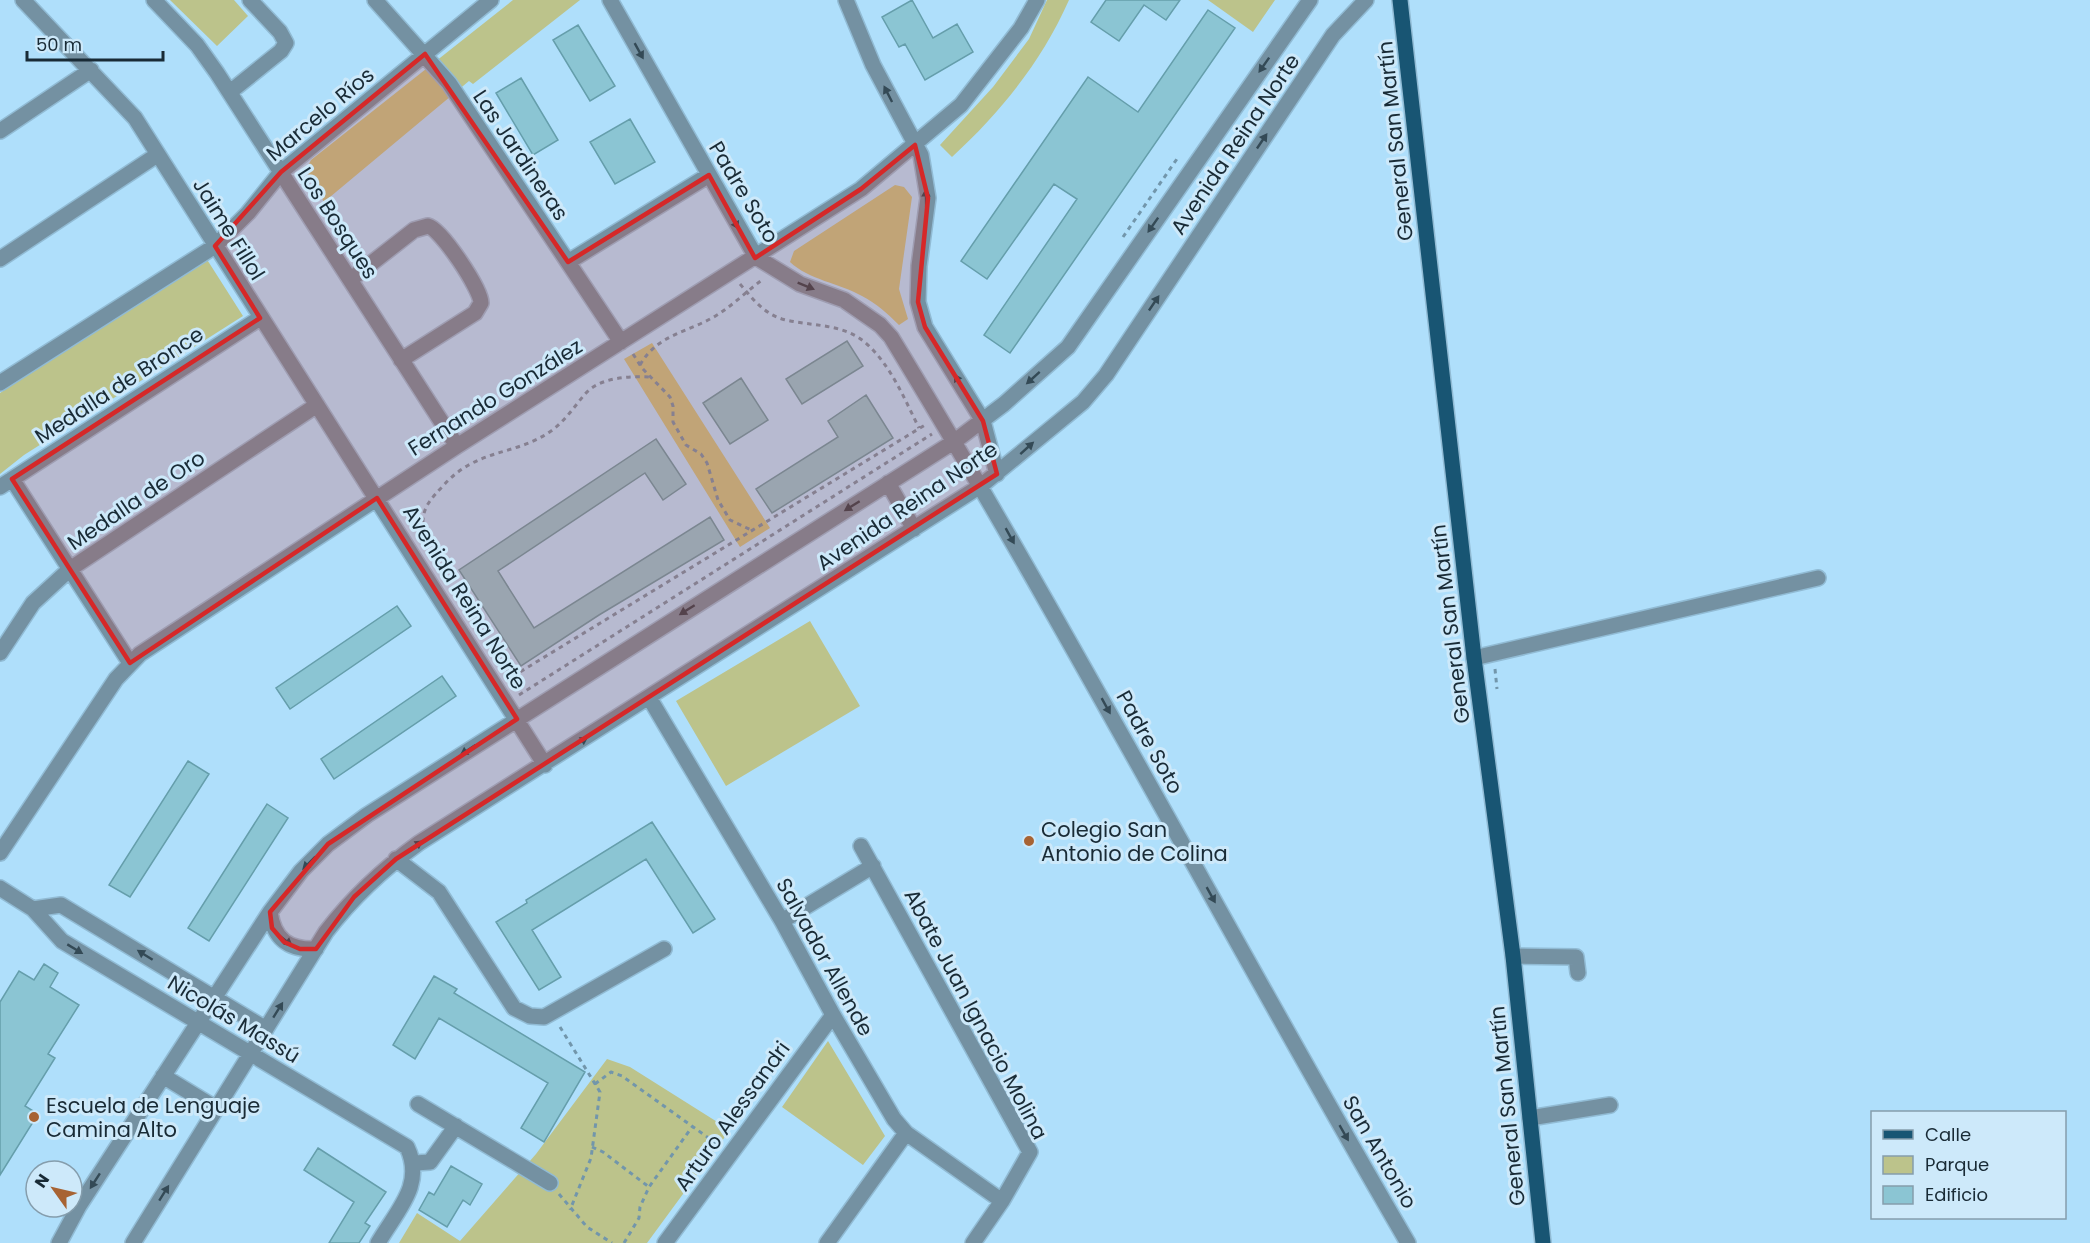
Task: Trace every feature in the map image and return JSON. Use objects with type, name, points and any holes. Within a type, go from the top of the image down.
[{"type":"main road","name":"General San Martín","points":[[1400,0],[1474,658],[1513,956],[1543,1243]]},
{"type":"street","name":"Jaime Fillol","points":[[23,0],[135,118],[260,318],[377,498]]},
{"type":"street","name":"Los Bosques","points":[[154,0],[196,45],[230,92],[456,446]]},
{"type":"street","points":[[230,92],[281,51],[286,43],[280,32],[250,0]]},
{"type":"street","name":"Las Jardineras","points":[[375,0],[449,83],[621,342]]},
{"type":"street","name":"Marcelo Ríos","points":[[0,382],[215,246],[248,213],[280,172],[491,0]]},
{"type":"street","name":"Padre Soto","points":[[610,0],[756,257],[800,284],[844,300],[880,325],[891,337],[982,485],[1315,1083]]},
{"type":"street","points":[[846,0],[873,64],[921,155],[928,198],[918,302],[925,327],[983,421],[997,474]]},
{"type":"street","name":"Fernando González","points":[[0,853],[116,679],[130,663],[456,446],[861,189],[961,105],[990,72],[1021,28],[1037,0]]},
{"type":"street","name":"Avenida Reina Norte","points":[[517,719],[955,441],[983,421],[1068,347],[1310,0]]},
{"type":"street","name":"Avenida Reina Norte","points":[[133,1243],[316,949],[354,897],[396,859],[982,485],[1083,402],[1106,375],[1333,35],[1366,0]]},
{"type":"street","points":[[0,131],[91,70]]},
{"type":"street","points":[[0,260],[157,155]]},
{"type":"street","points":[[568,262],[709,176]]},
{"type":"street","points":[[350,280],[414,230],[428,226],[441,234],[477,290],[481,303],[475,313],[401,360]]},
{"type":"street","name":"Medalla de Bronce","points":[[6,483],[260,318]]},
{"type":"street","name":"Medalla de Oro","points":[[0,652],[33,603],[70,569],[317,405]]},
{"type":"street","points":[[6,483],[70,569],[130,663]]},
{"type":"street","points":[[888,483],[914,529]]},
{"type":"street","name":"Avenida Reina Norte","points":[[377,498],[545,765]]},
{"type":"street","points":[[1474,658],[1818,578]]},
{"type":"street","name":"Salvador Allende","points":[[650,699],[782,921],[833,1015],[894,1119],[906,1133],[1002,1201]]},
{"type":"street","points":[[59,1243],[80,1206],[213,997],[270,912],[301,872],[328,844],[367,815],[517,719]]},
{"type":"street","name":"Abate Juan Ignacio Molina","points":[[861,846],[1030,1152],[1002,1201]]},
{"type":"street","points":[[396,859],[439,892],[514,1008],[530,1016],[544,1017],[664,949]]},
{"type":"street","points":[[782,921],[873,866]]},
{"type":"street","name":"Nicolás Massú","points":[[0,888],[33,909],[62,941],[407,1147],[415,1163]]},
{"type":"street","name":"Nicolás Massú","points":[[33,909],[62,904],[266,1029]]},
{"type":"street","points":[[270,912],[272,928],[284,942],[300,950],[316,949]]},
{"type":"street","points":[[1513,956],[1576,957],[1578,973]]},
{"type":"street","name":"Arturo Alessandri","points":[[665,1243],[833,1015]]},
{"type":"street","points":[[163,1076],[217,1109]]},
{"type":"street","name":"San Antonio","points":[[1315,1083],[1408,1243]]},
{"type":"street","points":[[418,1104],[550,1183]]},
{"type":"street","points":[[1530,1118],[1610,1106]]},
{"type":"street","points":[[378,1243],[414,1182],[415,1163],[430,1162],[456,1126]]},
{"type":"street","points":[[827,1243],[906,1133]]},
{"type":"street","points":[[973,1243],[1002,1201]]},
{"type":"path","points":[[640,365],[651,350],[674,334],[716,316],[746,291],[776,271]]},
{"type":"path","points":[[731,273],[766,310],[781,318],[830,326],[851,333],[868,345],[898,388],[919,428]]},
{"type":"path","points":[[621,342],[670,397],[674,406],[673,422],[686,445],[701,454],[707,463],[718,500],[730,520],[752,530]]},
{"type":"path","points":[[424,540],[421,518],[426,504],[453,475],[478,458],[528,442],[550,432],[570,414],[587,392],[599,385],[625,376],[650,377]]},
{"type":"path","points":[[499,659],[506,669],[515,675],[939,416]]},
{"type":"path","points":[[418,532],[430,550]]},
{"type":"path","points":[[552,1013],[600,1092],[591,1158],[570,1210]]},
{"type":"path","points":[[595,1084],[611,1072],[622,1076],[731,1154]]},
{"type":"path","points":[[624,1243],[639,1218],[640,1207],[649,1187],[693,1126]]},
{"type":"path","points":[[592,1147],[603,1152],[649,1187]]},
{"type":"path","points":[[550,1183],[570,1210],[587,1227],[612,1243]]},
{"type":"highlighted area","points":[[425,54],[568,262],[709,175],[755,258],[861,189],[915,145],[928,198],[918,302],[925,327],[983,421],[997,474],[396,859],[354,897],[316,949],[300,949],[284,942],[272,928],[270,912],[328,844],[517,719],[377,498],[130,663],[12,479],[260,318],[215,246],[281,172]]},
{"type":"green space","points":[[170,0],[234,0],[248,16],[217,46]]},
{"type":"green space","points":[[513,0],[580,0],[473,84],[469,81],[324,202],[306,170],[311,160]]},
{"type":"green space","points":[[1047,0],[1069,0],[1046,44],[1019,84],[987,122],[952,157],[940,145],[993,87],[1029,39]]},
{"type":"green space","points":[[1208,0],[1275,0],[1253,32]]},
{"type":"green space","points":[[895,185],[904,187],[912,197],[899,289],[908,319],[899,325],[867,299],[806,273],[790,262],[794,251]]},
{"type":"green space","points":[[206,258],[243,316],[24,455],[0,474],[0,393]]},
{"type":"green space","points":[[652,343],[770,528],[740,547],[624,359]]},
{"type":"green space","points":[[810,621],[860,706],[726,786],[676,701]]},
{"type":"green space","points":[[828,1041],[885,1136],[863,1165],[782,1107]]},
{"type":"green space","points":[[607,1059],[630,1067],[730,1130],[647,1243],[399,1243],[417,1213],[460,1241],[536,1154]]},
{"type":"building","points":[[912,0],[933,38],[957,24],[973,52],[925,80],[905,44],[899,47],[882,17]]},
{"type":"building","points":[[1106,0],[1180,0],[1166,20],[1144,5],[1119,41],[1091,22]]},
{"type":"building","points":[[1208,10],[1235,28],[1010,353],[984,335],[1077,199],[1054,184],[987,279],[961,261],[1088,77],[1138,112]]},
{"type":"building","points":[[578,25],[615,86],[590,101],[553,40]]},
{"type":"building","points":[[521,78],[558,140],[533,155],[496,93]]},
{"type":"building","points":[[630,119],[655,162],[615,184],[590,142]]},
{"type":"building","points":[[847,341],[863,366],[802,404],[786,379]]},
{"type":"building","points":[[741,378],[768,420],[730,444],[703,403]]},
{"type":"building","points":[[866,395],[893,438],[772,513],[756,489],[838,437],[828,421]]},
{"type":"building","points":[[656,439],[686,484],[663,500],[645,473],[498,571],[534,628],[710,517],[724,540],[599,615],[521,666],[459,570]]},
{"type":"building","points":[[397,606],[411,626],[290,709],[276,688]]},
{"type":"building","points":[[442,676],[456,696],[334,779],[321,759]]},
{"type":"building","points":[[188,761],[209,774],[130,897],[109,885]]},
{"type":"building","points":[[267,804],[288,818],[209,941],[188,928]]},
{"type":"building","points":[[652,822],[715,919],[693,933],[646,859],[532,930],[561,977],[539,990],[496,922],[527,903],[526,900]]},
{"type":"building","points":[[44,964],[58,973],[50,987],[79,1005],[48,1054],[55,1058],[25,1106],[38,1114],[0,1175],[0,1002],[19,971],[34,980]]},
{"type":"building","points":[[434,976],[457,989],[454,993],[585,1072],[544,1142],[521,1128],[548,1083],[439,1018],[415,1059],[393,1045]]},
{"type":"building","points":[[318,1148],[386,1192],[365,1223],[370,1226],[359,1243],[329,1243],[354,1202],[304,1170]]},
{"type":"building","points":[[451,1166],[482,1184],[470,1205],[463,1200],[447,1227],[419,1210],[429,1192],[434,1195]]},
{"type":"place","name":"Colegio San Antonio de Colina","points":[[1029,841]]},
{"type":"place","name":"Escuela de Lenguaje Camina Alto","points":[[34,1117]]}]
